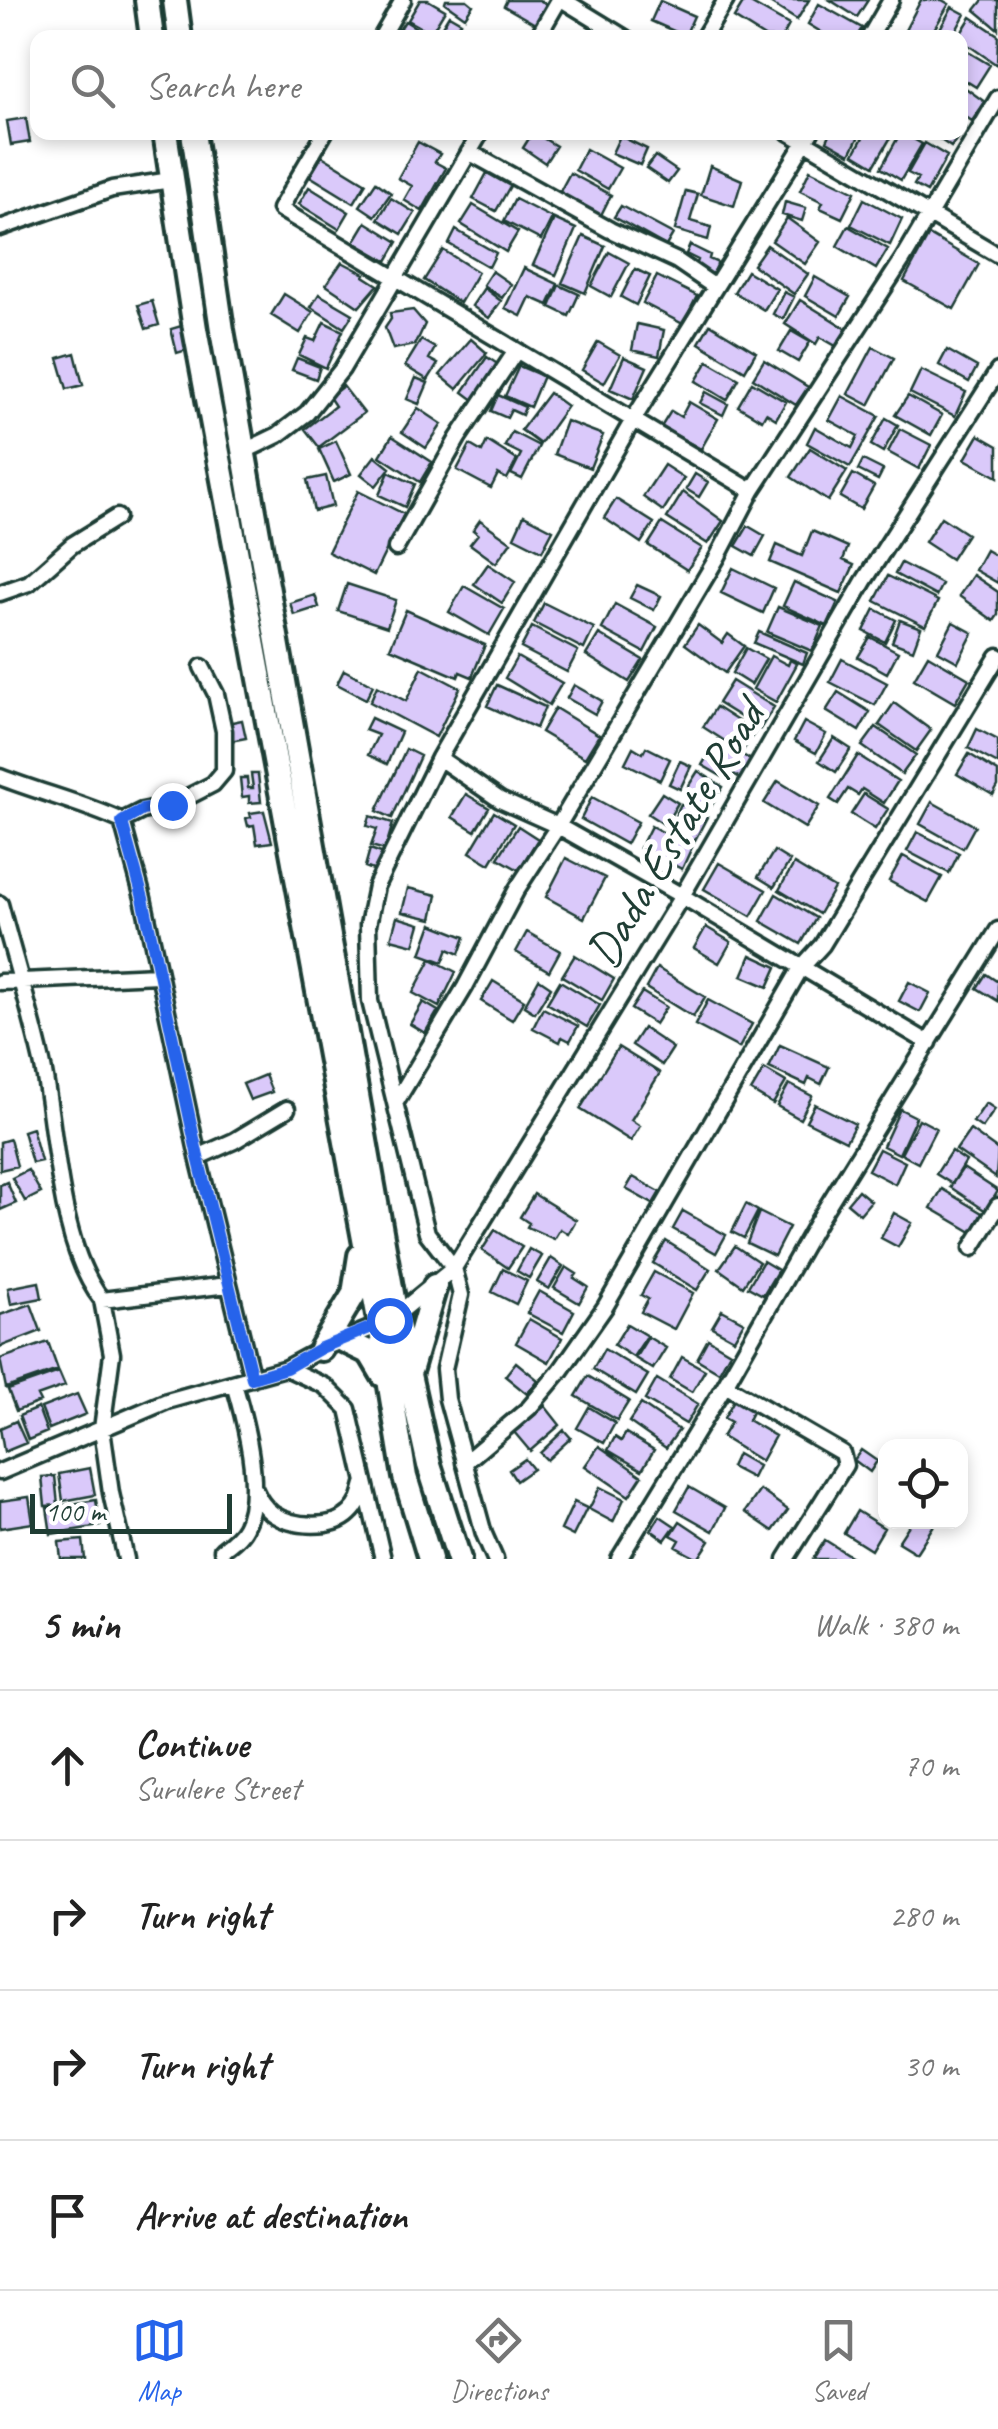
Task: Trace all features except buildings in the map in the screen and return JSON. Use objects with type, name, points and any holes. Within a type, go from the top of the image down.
[{"type":"highway","points":[[147,0],[151,30]]},
{"type":"highway","points":[[174,0],[179,30]]},
{"type":"highway","points":[[165,140],[195,329],[363,1238],[388,1320],[400,1381],[459,1559]]},
{"type":"highway","points":[[195,140],[222,330],[388,1270],[388,1320]]},
{"type":"highway","points":[[363,1238],[354,1294],[332,1344],[370,1353],[400,1381]]},
{"type":"highway","points":[[388,1270],[408,1290],[430,1290],[400,1381],[405,1476],[430,1559]]},
{"type":"street","points":[[386,30],[403,0]]},
{"type":"street","points":[[542,30],[561,0],[612,30]]},
{"type":"street","points":[[709,30],[726,0]]},
{"type":"street","points":[[873,30],[891,0]]},
{"type":"street","points":[[396,1102],[517,889],[717,558],[752,491],[903,259],[998,98]]},
{"type":"street","points":[[320,140],[280,209],[752,491]]},
{"type":"street","points":[[243,452],[278,435],[307,413],[342,369],[476,140]]},
{"type":"street","points":[[495,1559],[484,1534],[447,1399],[444,1369],[461,1295],[454,1268],[427,1233],[370,1001],[368,924],[376,886],[439,758],[633,420],[807,140]]},
{"type":"street","points":[[811,140],[926,216],[998,255]]},
{"type":"street","points":[[469,152],[610,230],[676,260],[715,286]]},
{"type":"street","points":[[0,228],[112,189],[171,180]]},
{"type":"street","points":[[396,548],[458,438],[516,351]]},
{"type":"street","name":"Dada Estate Road","points":[[286,1368],[388,1320],[454,1268],[682,896],[864,582],[998,372]]},
{"type":"street","points":[[0,593],[29,583],[59,555],[117,517]]},
{"type":"street","points":[[464,1463],[529,1408],[605,1307],[801,968],[822,944],[998,656]]},
{"type":"street","points":[[122,822],[142,810],[172,805],[213,784],[224,771],[224,730],[216,694],[202,667]]},
{"type":"street","points":[[439,758],[500,800],[558,826],[682,896],[929,1043]]},
{"type":"street","points":[[0,777],[54,798],[90,806],[122,822],[143,898],[198,1157],[252,1378]]},
{"type":"street","points":[[0,904],[42,1064],[67,1211],[84,1270],[102,1300],[112,1354],[102,1428],[126,1559]]},
{"type":"street","points":[[620,1559],[818,1220],[998,930]]},
{"type":"street","points":[[0,982],[158,975]]},
{"type":"street","points":[[198,1157],[234,1141],[287,1108]]},
{"type":"street","points":[[972,1248],[998,1206]]},
{"type":"street","points":[[102,1300],[228,1285]]},
{"type":"street","points":[[0,1472],[168,1401],[286,1368],[325,1386],[344,1402],[383,1559]]},
{"type":"street","points":[[222,1550],[246,1526],[251,1483],[251,1443],[234,1384]]},
{"type":"street","points":[[725,1385],[842,1453],[845,1459],[845,1465],[786,1559]]},
{"type":"street","points":[[251,1483],[261,1504],[273,1515],[289,1522],[331,1524],[348,1516],[359,1502],[365,1480]]},
{"type":"route","points":[[172,805],[142,810],[122,822],[143,898],[198,1157],[252,1378],[286,1368],[321,1348],[389,1320]]}]
